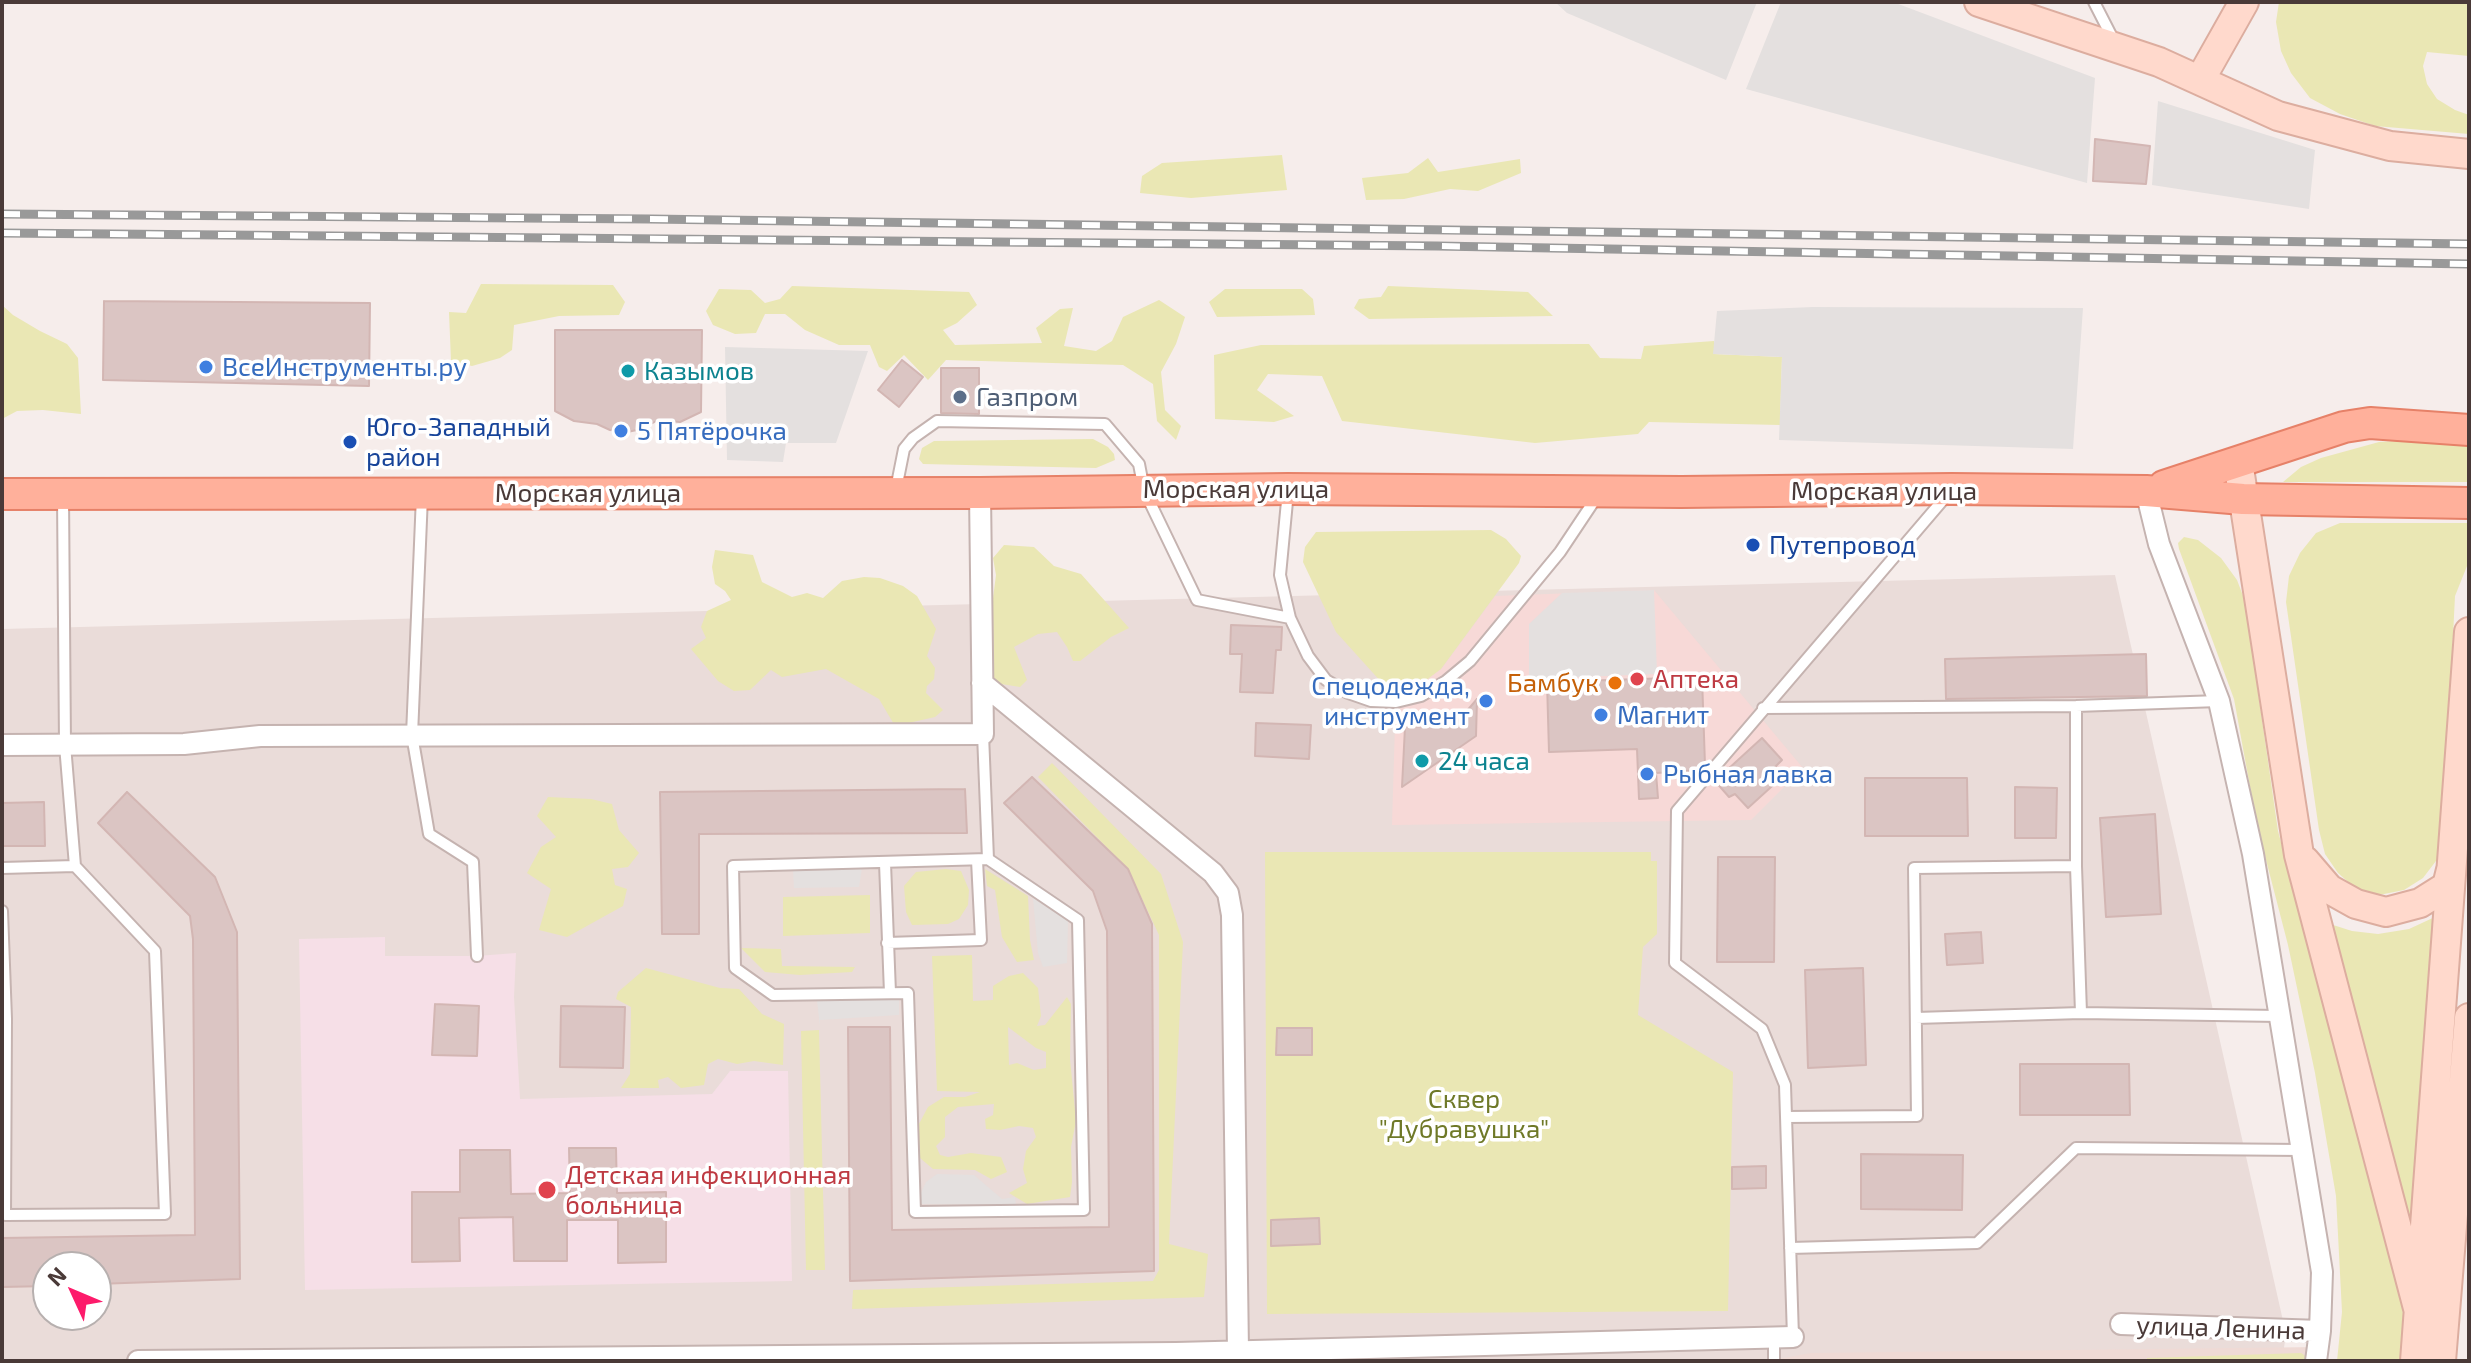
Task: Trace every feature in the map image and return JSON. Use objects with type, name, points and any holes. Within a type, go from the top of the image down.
[{"type":"main road","points":[[1979,2],[2118,47],[2278,116],[2390,146],[2469,154]]},
{"type":"main road","points":[[2200,80],[2244,2]]},
{"type":"main road","points":[[2146,491],[2344,427],[2370,423],[2469,430]]},
{"type":"main road","points":[[2238,462],[2299,855],[2433,1313],[2441,1361]]},
{"type":"main road","name":"Морская улица","points":[[2,494],[1952,489],[2146,491],[2243,499],[2469,503]]},
{"type":"main road","points":[[2433,1313],[2454,855],[2469,632]]},
{"type":"main road","points":[[2299,855],[2329,889],[2356,904],[2386,912],[2420,903],[2447,886],[2454,855]]},
{"type":"main road","points":[[2415,1361],[2433,1313],[2469,1018]]},
{"type":"main road","points":[[2433,1313],[2469,1261]]},
{"type":"street","points":[[2146,491],[2159,544],[2219,701],[2253,854],[2322,1272],[2316,1361]]},
{"type":"street","points":[[2,745],[184,744],[260,736],[983,734],[980,493]]},
{"type":"street","points":[[982,683],[1213,873],[1228,893],[1232,915],[1238,1351]]},
{"type":"street","name":"улица Ленина","points":[[2121,1324],[2320,1331]]},
{"type":"street","points":[[138,1361],[962,1358],[1783,1337]]},
{"type":"lane","points":[[2094,2],[2118,47]]},
{"type":"lane","points":[[895,493],[904,449],[937,421],[1105,424],[1139,464],[1144,490],[1197,600],[1290,618]]},
{"type":"lane","points":[[1288,489],[1279,568],[1290,618],[1308,656],[1326,680],[1348,693],[1371,701],[1396,702],[1421,696],[1470,661],[1560,552],[1601,489]]},
{"type":"lane","points":[[1774,1361],[1783,1337],[1790,1248],[1785,1085],[1762,1029],[1675,963],[1677,811],[1952,489]]},
{"type":"lane","points":[[2,911],[5,1215],[165,1214],[155,951],[75,866],[65,745],[63,494]]},
{"type":"lane","points":[[422,494],[412,735],[429,834],[473,862],[477,956]]},
{"type":"lane","points":[[1763,708],[2076,706],[2219,701]]},
{"type":"lane","points":[[2076,706],[2076,866],[2081,1013]]},
{"type":"lane","points":[[887,943],[981,940],[983,734]]},
{"type":"lane","points":[[983,859],[1078,920],[1084,1210],[915,1212],[908,993],[773,995],[735,968],[733,866],[983,859]]},
{"type":"lane","points":[[885,863],[890,993]]},
{"type":"lane","points":[[2,868],[75,866]]},
{"type":"lane","points":[[1786,1117],[1917,1116],[1914,868],[2076,866]]},
{"type":"lane","points":[[1916,1018],[2081,1013],[2279,1016]]},
{"type":"lane","points":[[1790,1248],[1977,1243],[2076,1148],[2302,1150]]},
{"type":"shaded area","points":[[1555,2],[1757,2],[1726,80],[1567,13]]},
{"type":"shaded area","points":[[1781,2],[1893,2],[2095,78],[2087,183],[1746,89]]},
{"type":"shaded area","points":[[2158,101],[2315,150],[2309,209],[2152,185]]},
{"type":"shaded area","points":[[1813,307],[2083,308],[2073,449],[1779,440],[1782,357],[1713,354],[1717,311]]},
{"type":"shaded area","points":[[725,347],[868,351],[836,443],[786,443],[783,462],[727,460]]},
{"type":"shaded area","points":[[2115,575],[2286,1334],[2282,1361],[2,1361],[2,629]]},
{"type":"shaded area","points":[[1654,590],[1803,768],[1751,820],[1392,825],[1396,690],[1410,687],[1441,669],[1495,596]]},
{"type":"shaded area","points":[[1654,590],[1657,674],[1529,679],[1529,624],[1562,593]]},
{"type":"shaded area","points":[[862,868],[859,887],[794,888],[793,871]]},
{"type":"shaded area","points":[[1033,898],[1068,921],[1067,963],[1043,967],[1038,953]]},
{"type":"shaded area","name":"Детская инфекционная больница","points":[[385,937],[385,956],[516,953],[514,997],[520,1099],[712,1094],[730,1071],[788,1071],[792,1281],[305,1290],[299,939]]},
{"type":"shaded area","points":[[899,999],[899,1015],[820,1020],[820,1026],[817,1001]]},
{"type":"shaded area","points":[[937,1174],[974,1175],[1002,1199],[1015,1197],[1016,1205],[921,1204],[921,1193],[926,1182]]},
{"type":"shaded area","points":[[2321,1347],[2319,1361],[1768,1361],[1811,1353]]},
{"type":"green space","points":[[2279,2],[2469,2],[2469,56],[2427,52],[2423,66],[2427,84],[2437,99],[2469,115],[2469,134],[2375,126],[2340,114],[2310,98],[2291,73],[2281,51],[2276,22]]},
{"type":"green space","points":[[1282,155],[1287,190],[1191,198],[1140,193],[1142,176],[1162,163]]},
{"type":"green space","points":[[1428,158],[1438,172],[1520,159],[1521,173],[1478,191],[1450,189],[1404,199],[1366,200],[1362,178],[1408,173]]},
{"type":"green space","points":[[481,284],[613,285],[625,302],[619,315],[559,316],[514,325],[512,350],[500,358],[472,366],[451,361],[449,312],[466,313]]},
{"type":"green space","points":[[792,286],[969,292],[977,305],[957,323],[943,330],[955,345],[1042,343],[1036,328],[1060,309],[1073,308],[1064,346],[1096,351],[1112,341],[1123,317],[1159,300],[1185,317],[1176,344],[1161,372],[1165,410],[1181,426],[1176,440],[1157,421],[1153,384],[1123,365],[946,360],[928,380],[904,355],[887,371],[879,367],[870,345],[839,345],[805,330],[785,314],[765,314],[756,333],[735,334],[713,325],[706,311],[719,289],[751,290],[765,303],[780,299]]},
{"type":"green space","points":[[1388,286],[1528,292],[1553,316],[1369,319],[1354,308],[1359,299],[1381,297]]},
{"type":"green space","points":[[1225,289],[1302,289],[1313,299],[1315,315],[1217,317],[1209,302]]},
{"type":"green space","points":[[2,305],[13,315],[67,344],[78,358],[81,414],[17,411],[2,419]]},
{"type":"green space","points":[[1714,341],[1714,354],[1782,357],[1780,425],[1649,422],[1638,434],[1535,443],[1342,421],[1322,376],[1268,374],[1257,390],[1294,416],[1274,422],[1215,419],[1214,355],[1261,345],[1589,344],[1600,358],[1641,359],[1644,346]]},
{"type":"green space","points":[[1093,439],[1108,447],[1115,460],[1096,468],[923,464],[919,459],[922,448],[934,441]]},
{"type":"green space","points":[[2469,441],[2469,482],[2283,482],[2301,467],[2321,458],[2379,442]]},
{"type":"green space","points":[[2340,523],[2469,523],[2469,561],[2455,596],[2443,835],[2439,857],[2423,878],[2404,890],[2379,895],[2355,888],[2338,873],[2325,854],[2286,602],[2289,576],[2300,553],[2316,533]]},
{"type":"green space","points":[[1491,530],[1506,539],[1521,556],[1519,563],[1441,669],[1425,681],[1396,690],[1383,684],[1336,632],[1303,562],[1305,547],[1316,532]]},
{"type":"green space","points":[[2184,537],[2198,540],[2221,558],[2237,580],[2245,601],[2278,831],[2401,1290],[2402,1361],[2337,1361],[2342,1312],[2336,1196],[2315,1073],[2288,945],[2257,825],[2234,699],[2179,549],[2178,543]]},
{"type":"green space","points":[[1004,545],[1034,547],[1054,566],[1081,574],[1129,628],[1111,637],[1080,661],[1073,661],[1057,632],[1038,634],[1014,647],[1027,680],[1020,687],[989,682],[989,629],[996,575],[993,558]]},
{"type":"green space","points":[[715,550],[753,555],[762,582],[792,597],[807,593],[823,598],[842,581],[864,577],[880,578],[903,586],[917,596],[936,629],[927,656],[935,668],[934,679],[927,686],[926,693],[943,710],[935,717],[895,726],[879,699],[826,669],[782,677],[771,670],[750,690],[734,691],[718,681],[691,649],[706,638],[701,627],[707,611],[731,600],[715,584],[712,567]]},
{"type":"green space","points":[[1052,763],[1161,874],[1183,942],[1169,1244],[1208,1254],[1204,1297],[852,1309],[853,1290],[1153,1281],[1159,1270],[1159,935],[1128,869],[1038,777]]},
{"type":"green space","points":[[548,797],[591,799],[612,804],[619,830],[639,853],[628,867],[612,869],[615,885],[627,889],[623,906],[567,937],[539,930],[551,889],[527,873],[541,847],[556,837],[537,816]]},
{"type":"green space","name":"Сквер \"Дубравушка\"","points":[[1265,852],[1651,852],[1651,861],[1657,861],[1657,934],[1643,947],[1638,1015],[1733,1072],[1728,1311],[1267,1314]]},
{"type":"green space","points":[[985,869],[1028,896],[1034,960],[1017,962],[1002,937],[995,890],[987,886]]},
{"type":"green space","points":[[961,871],[969,890],[968,905],[959,919],[948,924],[912,925],[906,912],[904,886],[916,872]]},
{"type":"green space","points":[[870,895],[870,933],[783,936],[783,897]]},
{"type":"green space","points":[[2437,916],[2411,1230],[2330,924],[2378,934],[2409,929]]},
{"type":"green space","points":[[741,948],[781,949],[782,966],[855,967],[852,972],[800,975],[765,972]]},
{"type":"green space","points":[[972,955],[973,1001],[993,1000],[993,986],[1009,976],[1023,973],[1038,988],[1041,1016],[1037,1026],[1045,1025],[1067,997],[1071,1004],[1070,1059],[1076,1121],[1071,1147],[1070,1197],[1027,1204],[1009,1193],[1027,1183],[1023,1169],[1026,1151],[1036,1137],[1033,1128],[986,1129],[985,1119],[993,1115],[994,1104],[958,1107],[945,1117],[945,1137],[936,1146],[940,1155],[948,1157],[971,1153],[1001,1157],[1007,1172],[991,1179],[975,1170],[933,1169],[920,1158],[912,1137],[928,1107],[944,1097],[965,1097],[980,1092],[937,1091],[932,956]],"holes":[[[1008,1027],[1046,1052],[1046,1068],[1034,1070],[1017,1063],[1009,1065]]]},
{"type":"green space","points":[[646,968],[720,988],[739,989],[762,1014],[784,1024],[783,1065],[754,1061],[737,1064],[718,1059],[708,1064],[704,1085],[681,1088],[668,1077],[658,1080],[659,1088],[621,1088],[630,1074],[631,1007],[616,999],[618,992]]},
{"type":"green space","points":[[819,1030],[825,1270],[806,1270],[801,1031]]},
{"type":"green space","points":[[2301,1353],[2308,1361],[2147,1361],[2147,1358]]},
{"type":"building","points":[[2095,139],[2150,146],[2146,184],[2093,181]]},
{"type":"building","points":[[104,301],[370,303],[369,386],[103,380]]},
{"type":"building","name":"Казымов","points":[[555,330],[702,330],[701,412],[680,422],[658,420],[642,429],[627,432],[574,421],[555,411]]},
{"type":"building","points":[[902,360],[923,377],[899,407],[878,390]]},
{"type":"building","name":"Газпром","points":[[941,368],[979,368],[979,414],[941,413]]},
{"type":"building","points":[[1231,625],[1282,627],[1281,650],[1276,650],[1273,693],[1240,692],[1242,654],[1230,654]]},
{"type":"building","points":[[2146,654],[2147,696],[1946,699],[1945,659]]},
{"type":"building","points":[[1702,677],[1705,765],[1701,770],[1656,773],[1658,798],[1639,799],[1637,749],[1549,752],[1547,682]]},
{"type":"building","name":"24 часа","points":[[1477,699],[1476,736],[1402,787],[1405,727],[1455,725]]},
{"type":"building","points":[[1256,723],[1311,725],[1309,759],[1255,756]]},
{"type":"building","points":[[1762,738],[1782,760],[1773,769],[1781,778],[1748,808],[1735,794],[1729,797],[1715,781]]},
{"type":"building","points":[[1032,777],[1128,869],[1152,924],[1154,1271],[850,1281],[848,1027],[890,1027],[892,1230],[1109,1227],[1107,931],[1093,891],[1004,803]]},
{"type":"building","points":[[1865,778],[1967,778],[1968,836],[1865,836]]},
{"type":"building","points":[[2015,787],[2057,788],[2056,838],[2015,838]]},
{"type":"building","points":[[965,789],[967,833],[699,834],[699,934],[662,934],[660,792]]},
{"type":"building","points":[[127,792],[215,877],[237,932],[240,1279],[112,1283],[112,1251],[32,1251],[32,1286],[2,1287],[2,1238],[195,1235],[193,939],[190,916],[98,823]]},
{"type":"building","points":[[44,802],[45,846],[2,846],[2,803]]},
{"type":"building","points":[[2155,814],[2161,914],[2106,917],[2100,818]]},
{"type":"building","points":[[1718,857],[1775,857],[1774,962],[1717,962]]},
{"type":"building","points":[[1981,932],[1983,963],[1947,965],[1945,934]]},
{"type":"building","points":[[1863,968],[1866,1065],[1808,1068],[1805,970]]},
{"type":"building","points":[[435,1004],[479,1006],[477,1056],[432,1055]]},
{"type":"building","points":[[561,1006],[625,1007],[623,1068],[560,1067]]},
{"type":"building","points":[[1277,1028],[1312,1028],[1312,1055],[1276,1055]]},
{"type":"building","points":[[2020,1064],[2129,1064],[2130,1115],[2020,1115]]},
{"type":"building","points":[[569,1148],[616,1148],[617,1193],[666,1192],[666,1262],[618,1263],[618,1220],[567,1220],[567,1261],[514,1261],[513,1217],[459,1218],[460,1261],[412,1262],[412,1192],[460,1192],[460,1150],[510,1150],[511,1194],[570,1193]]},
{"type":"building","points":[[1861,1154],[1963,1155],[1962,1210],[1861,1209]]},
{"type":"building","points":[[1766,1166],[1766,1188],[1732,1189],[1732,1167]]},
{"type":"building","points":[[1319,1218],[1320,1244],[1271,1246],[1271,1220]]},
{"type":"railway","points":[[2,214],[650,219],[2469,244]]},
{"type":"railway","points":[[2,233],[1437,246],[2469,264]]},
{"type":"place","name":"ВсеИнструменты.ру","points":[[206,367]]},
{"type":"place","name":"Казымов","points":[[628,371]]},
{"type":"place","name":"Газпром","points":[[960,397]]},
{"type":"place","name":"5 Пятёрочка","points":[[621,431]]},
{"type":"place","name":"Юго-Западный район","points":[[350,442]]},
{"type":"place","name":"Путепровод","points":[[1753,545]]},
{"type":"place","name":"Аптека","points":[[1637,679]]},
{"type":"place","name":"Бамбук","points":[[1615,683]]},
{"type":"place","name":"Спецодежда, инструмент","points":[[1486,701]]},
{"type":"place","name":"Магнит","points":[[1601,715]]},
{"type":"place","name":"24 часа","points":[[1422,761]]},
{"type":"place","name":"Рыбная лавка","points":[[1647,774]]},
{"type":"place","name":"Детская инфекционная больница","points":[[547,1190]]}]
